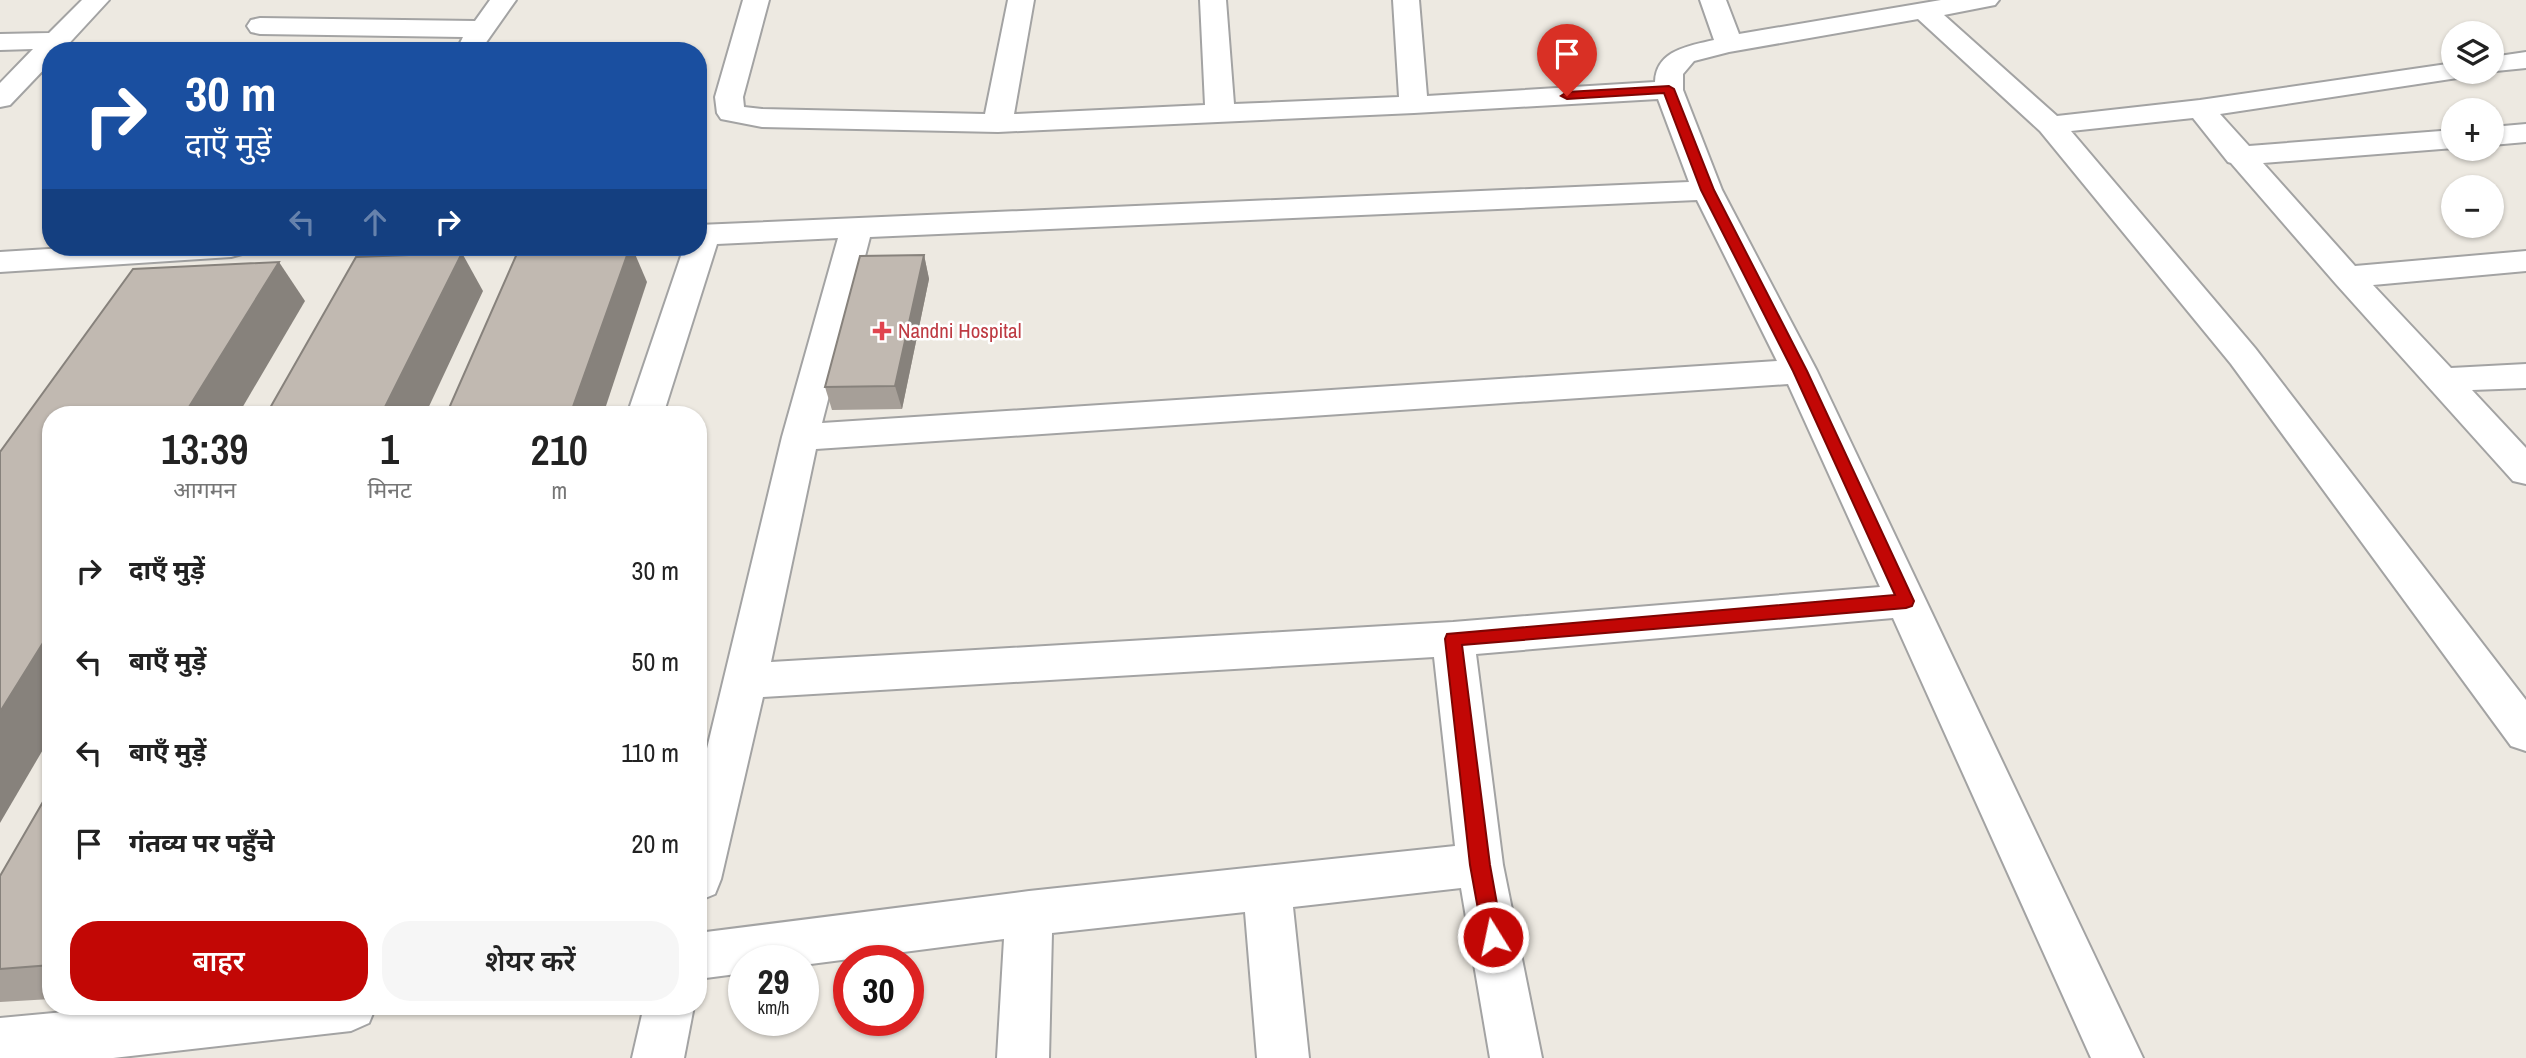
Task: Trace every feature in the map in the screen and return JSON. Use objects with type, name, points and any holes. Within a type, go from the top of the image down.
[{"type":"street","points":[[0,42],[57,41],[96,0]]},
{"type":"street","points":[[260,26],[474,40],[503,0]]},
{"type":"street","points":[[756,0],[729,97],[731,113],[762,118],[998,123],[1414,105],[1669,89]]},
{"type":"street","points":[[998,123],[1021,0]]},
{"type":"street","points":[[1213,0],[1220,113]]},
{"type":"street","points":[[1406,0],[1414,105]]},
{"type":"street","points":[[1713,0],[1729,44]]},
{"type":"street","points":[[1986,0],[1729,44],[1684,55],[1669,73],[1669,89],[1707,190],[1800,371],[2117,1058]]},
{"type":"street","points":[[1924,11],[2050,125],[2243,356],[2526,733]]},
{"type":"street","points":[[0,99],[42,56]]},
{"type":"street","points":[[2504,63],[2526,60]]},
{"type":"street","points":[[2050,125],[2200,109],[2441,73]]},
{"type":"street","points":[[2200,109],[2238,156],[2526,471]]},
{"type":"street","points":[[2504,135],[2526,134]]},
{"type":"street","points":[[2238,156],[2441,140]]},
{"type":"street","points":[[707,235],[1707,190]]},
{"type":"street","points":[[707,842],[800,437],[856,229]]},
{"type":"street","points":[[0,262],[87,256]]},
{"type":"street","points":[[165,282],[184,256]]},
{"type":"street","points":[[356,331],[401,256]]},
{"type":"street","points":[[648,406],[694,256]]},
{"type":"street","points":[[2347,277],[2526,261]]},
{"type":"street","points":[[800,437],[1800,371]]},
{"type":"street","points":[[2442,380],[2526,376]]},
{"type":"street","points":[[746,681],[1453,639],[1906,601]]},
{"type":"street","points":[[1453,639],[1480,865],[1516,1058]]},
{"type":"street","points":[[707,955],[1029,913],[1480,865]]},
{"type":"street","points":[[1267,887],[1283,1058]]},
{"type":"street","points":[[1023,1058],[1029,913]]},
{"type":"street","points":[[0,1043],[214,1015]]},
{"type":"street","points":[[658,1058],[667,1015]]},
{"type":"building","points":[[924,255],[895,386],[825,387],[860,256]]},
{"type":"building","points":[[460,256],[386,406],[271,406],[356,257]]},
{"type":"building","points":[[516,256],[627,256],[573,406],[450,406]]},
{"type":"building","points":[[279,262],[190,406],[42,406],[42,644],[0,712],[0,452],[133,269]]},
{"type":"building","points":[[42,804],[42,966],[0,969],[0,876]]},
{"type":"place","name":"Nandni Hospital","points":[[882,331]]},
{"type":"route","points":[[1493,937],[1480,865],[1453,639],[1906,601],[1800,371],[1707,190],[1669,89],[1567,96]]}]
